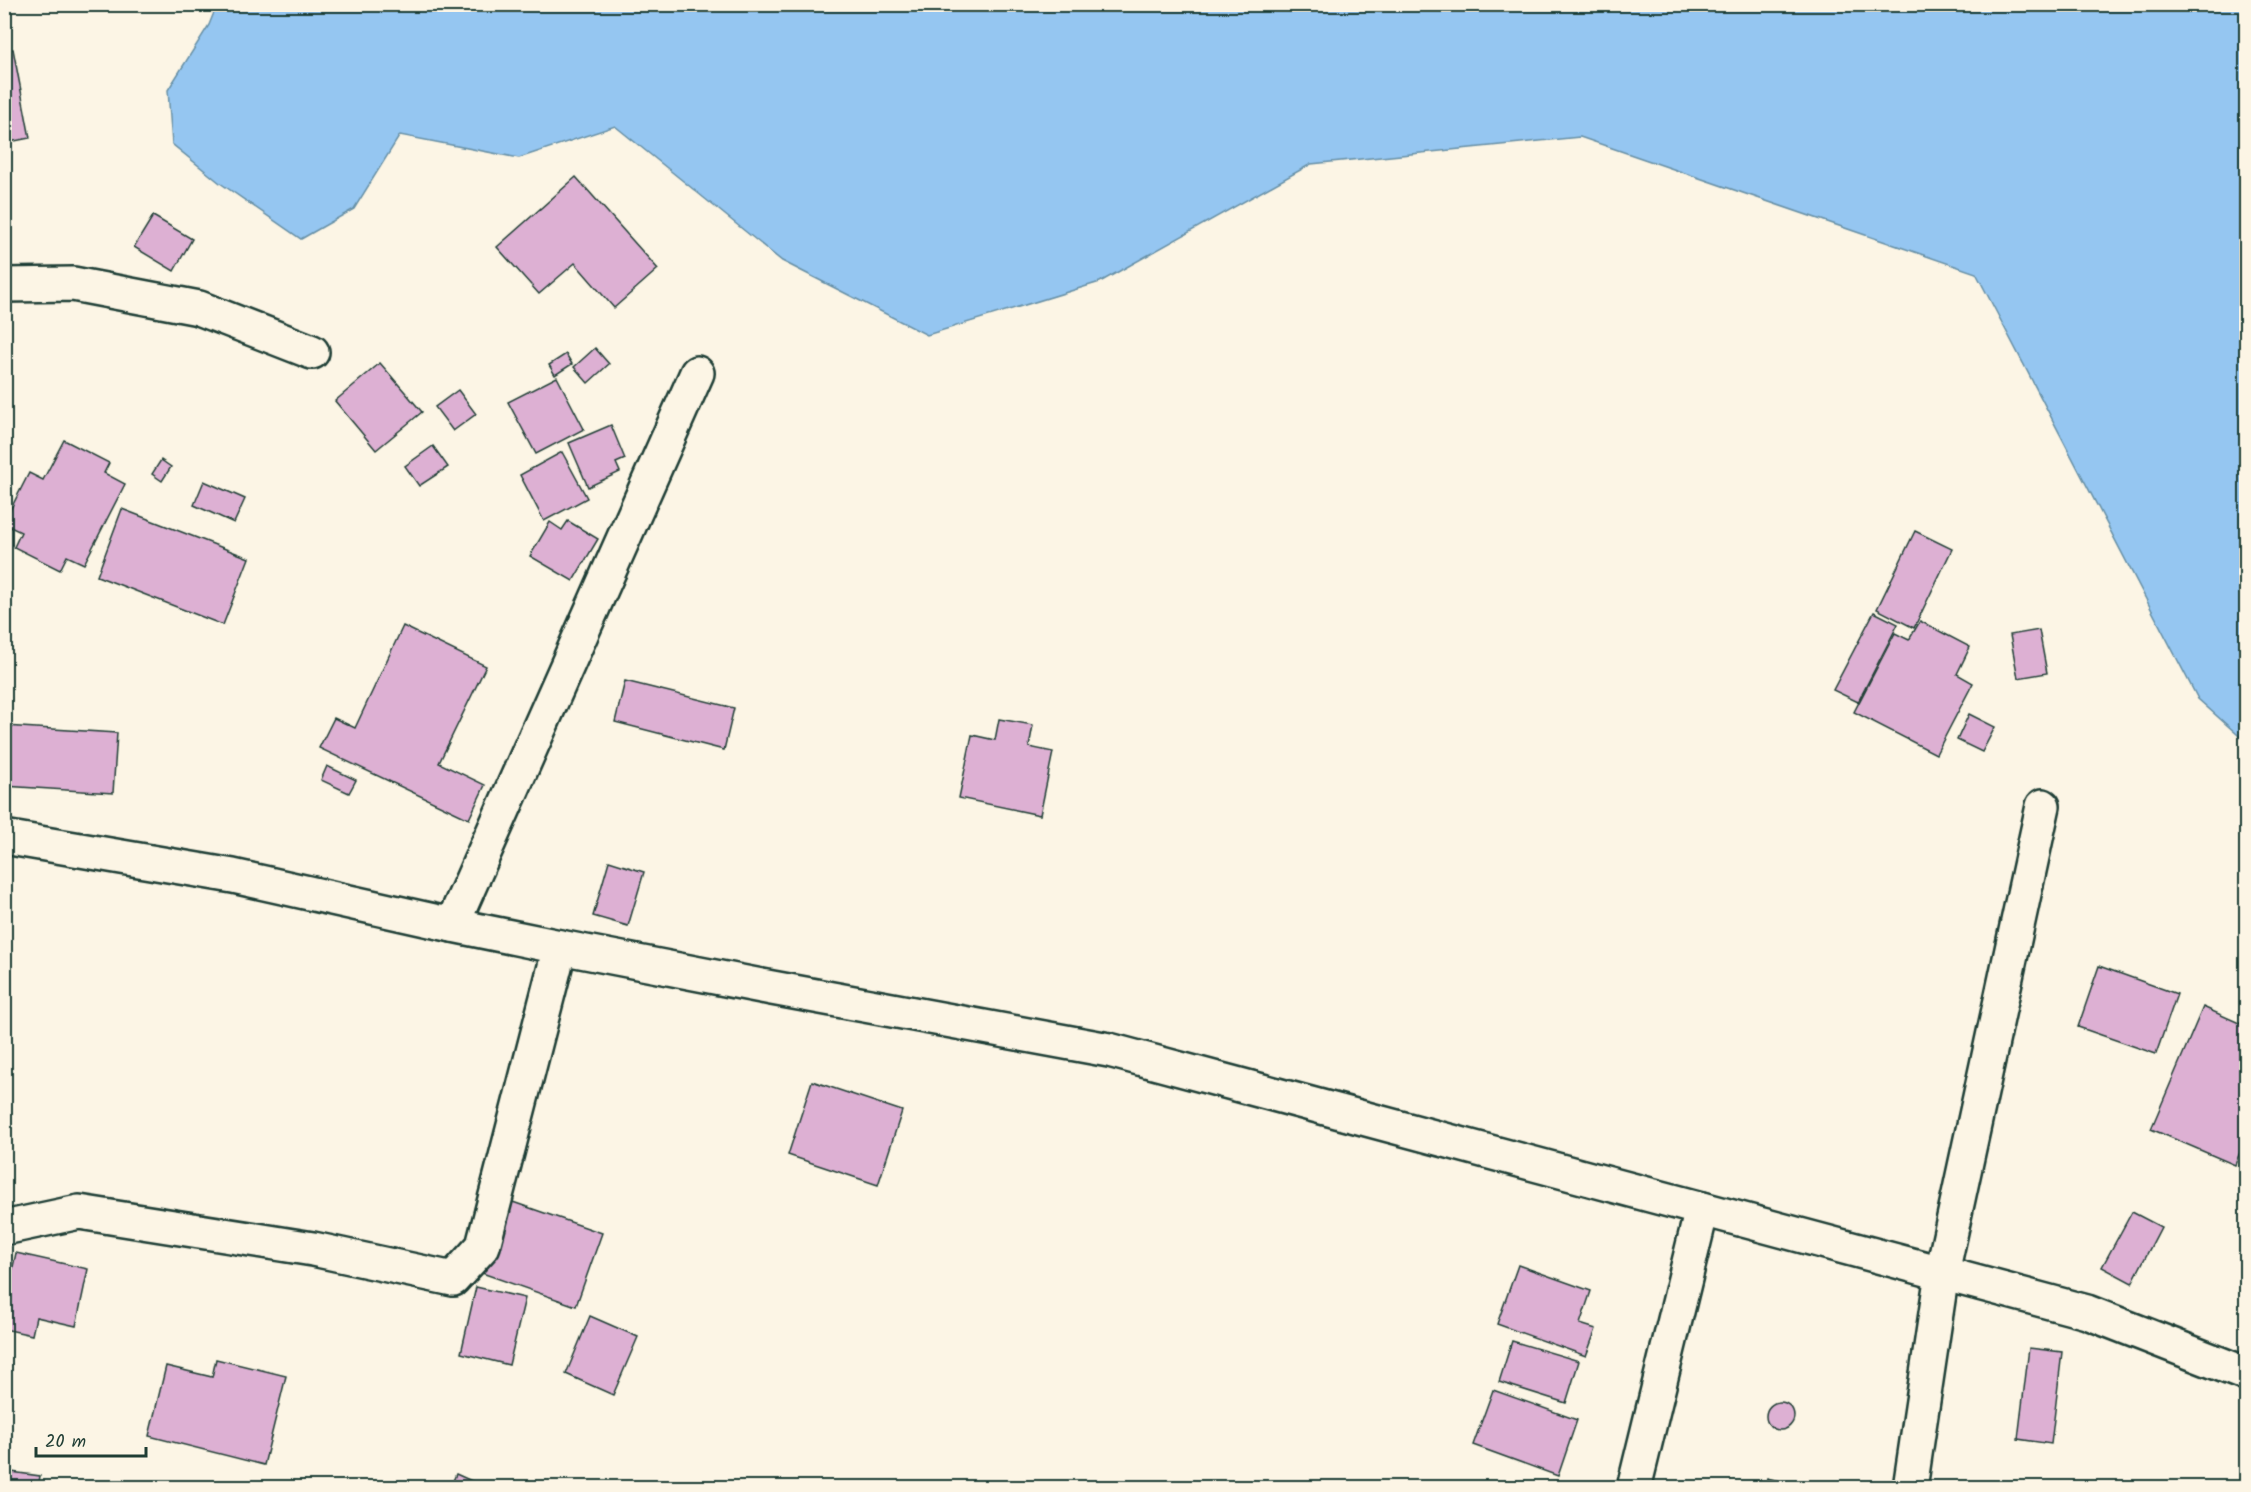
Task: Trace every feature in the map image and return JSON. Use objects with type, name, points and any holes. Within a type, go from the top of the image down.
[{"type":"street","points":[[4,285],[73,284],[199,308],[312,352]]},
{"type":"street","points":[[452,925],[697,373]]},
{"type":"street","points":[[1910,1488],[1941,1273],[2043,806]]},
{"type":"street","points":[[4,837],[234,876],[560,947],[1109,1050],[2087,1312],[2247,1374]]},
{"type":"street","points":[[4,1228],[79,1212],[313,1249],[453,1279],[483,1246],[560,947]]},
{"type":"street","points":[[1634,1488],[1702,1209]]},
{"type":"water","points":[[217,5],[2246,5],[2246,742],[2198,699],[1976,273],[1580,137],[1311,164],[1100,282],[927,335],[782,261],[615,126],[519,158],[400,135],[354,209],[301,239],[220,183],[172,144],[168,90],[209,25]]},
{"type":"building","points":[[13,49],[30,138],[4,143],[4,50]]},
{"type":"building","points":[[576,177],[658,269],[614,308],[575,263],[539,294],[497,247]]},
{"type":"building","points":[[153,216],[192,239],[174,271],[134,247]]},
{"type":"building","points":[[595,348],[609,364],[588,383],[574,367]]},
{"type":"building","points":[[566,354],[572,364],[555,375],[549,365]]},
{"type":"building","points":[[380,363],[422,412],[376,450],[335,401]]},
{"type":"building","points":[[557,377],[584,429],[536,454],[508,402]]},
{"type":"building","points":[[458,390],[476,414],[453,431],[435,407]]},
{"type":"building","points":[[611,425],[625,459],[616,463],[620,472],[588,487],[569,443]]},
{"type":"building","points":[[64,440],[109,463],[104,473],[125,484],[84,564],[67,556],[60,570],[14,547],[21,532],[4,522],[29,473],[43,480]]},
{"type":"building","points":[[433,446],[448,467],[419,486],[405,466]]},
{"type":"building","points":[[562,452],[587,498],[544,521],[520,475]]},
{"type":"building","points":[[161,460],[171,467],[162,481],[152,474]]},
{"type":"building","points":[[204,481],[245,499],[234,523],[194,505]]},
{"type":"building","points":[[122,509],[249,558],[223,625],[97,576]]},
{"type":"building","points":[[568,521],[598,539],[573,581],[530,556],[550,522],[562,530]]},
{"type":"building","points":[[1915,531],[1952,549],[1914,628],[1877,609]]},
{"type":"building","points":[[1874,612],[1898,624],[1858,702],[1833,690]]},
{"type":"building","points":[[1920,621],[1970,647],[1957,674],[1973,683],[1936,754],[1854,712],[1895,633],[1909,640]]},
{"type":"building","points":[[403,626],[486,666],[439,763],[485,785],[469,819],[319,748],[334,718],[355,728]]},
{"type":"building","points":[[2039,630],[2047,673],[2018,678],[2010,635]]},
{"type":"building","points":[[625,681],[734,708],[724,750],[615,722]]},
{"type":"building","points":[[1969,714],[1995,727],[1982,752],[1957,740]]},
{"type":"building","points":[[999,719],[1033,725],[1029,747],[1053,752],[1040,815],[959,798],[972,735],[995,740]]},
{"type":"building","points":[[4,726],[117,733],[113,793],[4,786]]},
{"type":"building","points":[[327,766],[356,780],[349,793],[321,780]]},
{"type":"building","points":[[609,861],[644,872],[628,926],[593,916]]},
{"type":"building","points":[[2099,966],[2177,994],[2156,1054],[2078,1027]]},
{"type":"building","points":[[2203,1007],[2246,1026],[2246,1137],[2235,1165],[2151,1129]]},
{"type":"building","points":[[812,1081],[902,1111],[878,1185],[788,1155]]},
{"type":"building","points":[[507,1200],[602,1233],[576,1306],[482,1273]]},
{"type":"building","points":[[2132,1212],[2161,1227],[2132,1283],[2102,1267]]},
{"type":"building","points":[[16,1253],[88,1269],[76,1326],[36,1317],[32,1335],[4,1329],[4,1308]]},
{"type":"building","points":[[1518,1265],[1591,1291],[1580,1324],[1596,1329],[1586,1356],[1497,1324]]},
{"type":"building","points":[[476,1287],[525,1298],[509,1365],[461,1353]]},
{"type":"building","points":[[590,1316],[638,1337],[613,1395],[566,1374]]},
{"type":"building","points":[[1512,1341],[1579,1361],[1566,1403],[1499,1382]]},
{"type":"building","points":[[2029,1348],[2062,1352],[2051,1444],[2018,1439]]},
{"type":"building","points":[[216,1359],[286,1376],[264,1465],[149,1436],[166,1366],[212,1377]]},
{"type":"building","points":[[1493,1390],[1577,1420],[1558,1476],[1473,1445]]},
{"type":"building","points":[[1780,1402],[1790,1406],[1794,1416],[1790,1426],[1780,1430],[1770,1426],[1766,1416],[1770,1406]]},
{"type":"building","points":[[4,1471],[40,1476],[38,1488],[4,1488]]},
{"type":"building","points":[[456,1474],[487,1488],[450,1488]]},
{"type":"building","points":[[1767,1478],[1808,1488],[1765,1488]]}]
